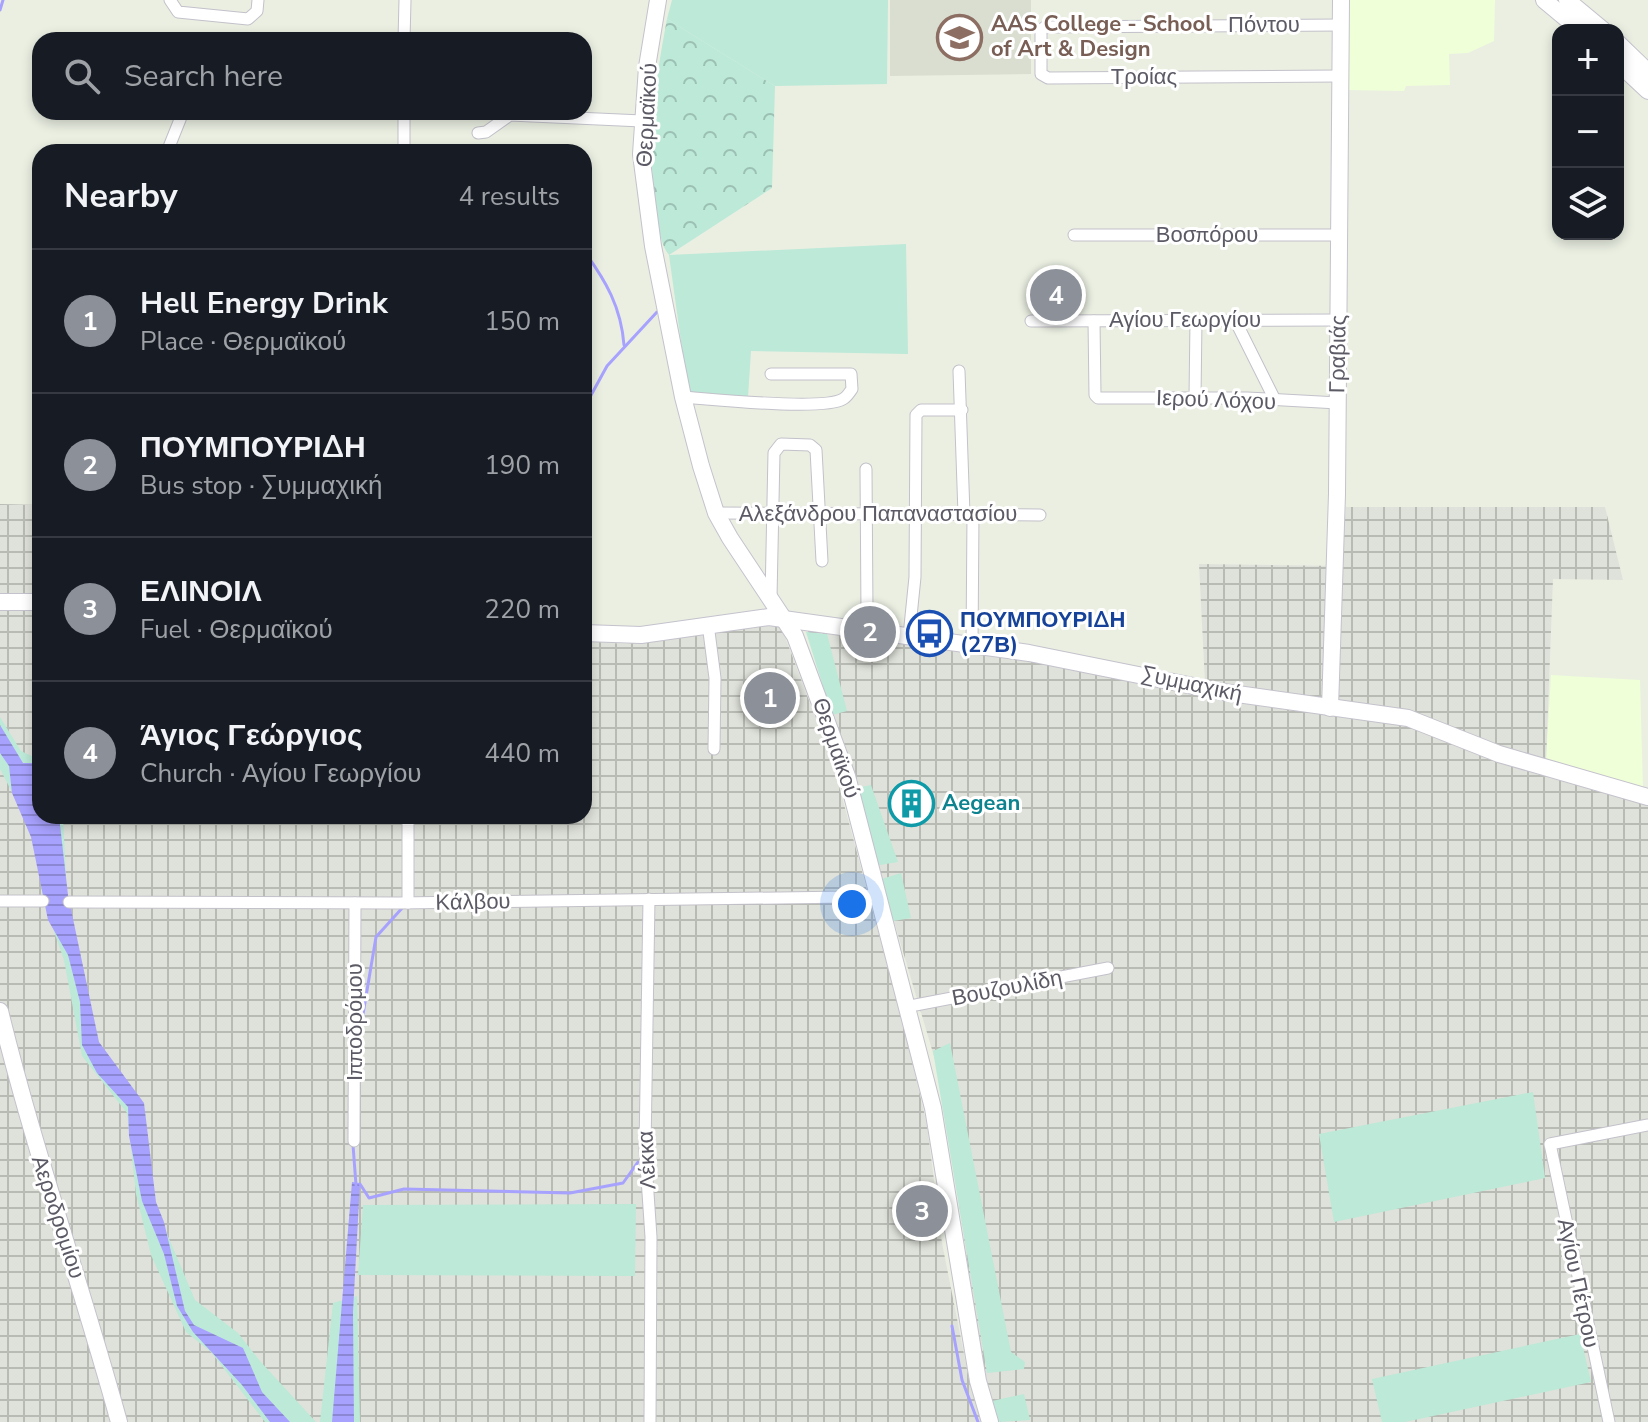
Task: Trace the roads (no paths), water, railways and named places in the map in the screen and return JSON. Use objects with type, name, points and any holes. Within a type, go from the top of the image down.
[{"type":"street","points":[[170,0],[178,12],[248,19],[257,11],[258,0]]},
{"type":"street","points":[[404,32],[405,0]]},
{"type":"street","name":"Θερμαϊκού","points":[[658,0],[642,121],[641,154],[646,200],[683,397],[716,513],[784,618],[804,658],[847,776],[933,1108],[978,1381],[990,1422]]},
{"type":"street","name":"Γραβιάς","points":[[1330,708],[1338,403],[1341,0]]},
{"type":"street","points":[[1544,0],[1573,24]]},
{"type":"street","points":[[1567,0],[1596,24]]},
{"type":"street","name":"Πόντου","points":[[1044,78],[1041,74],[1043,28],[1341,25]]},
{"type":"street","points":[[1624,49],[1648,72]]},
{"type":"street","points":[[1624,69],[1648,91]]},
{"type":"street","name":"Τροίας","points":[[1044,78],[1340,76]]},
{"type":"street","points":[[592,119],[642,121]]},
{"type":"street","points":[[170,144],[180,120]]},
{"type":"street","points":[[404,120],[404,144]]},
{"type":"street","points":[[478,133],[486,132],[503,120]]},
{"type":"street","name":"Βοσπόρου","points":[[1074,235],[1340,235]]},
{"type":"street","points":[[1195,397],[1196,320]]},
{"type":"street","points":[[1235,320],[1275,400]]},
{"type":"street","name":"Αγίου Γεωργίου","points":[[1031,321],[1339,320]]},
{"type":"street","name":"Ιερού Λόχου","points":[[1094,321],[1095,395],[1098,398],[1195,397],[1338,403]]},
{"type":"street","points":[[959,371],[972,645]]},
{"type":"street","points":[[683,397],[767,403],[827,403],[843,399],[852,389],[851,374],[771,374]]},
{"type":"street","points":[[909,636],[915,577],[916,415],[918,411],[962,410]]},
{"type":"street","points":[[771,598],[774,453],[785,443],[810,445],[816,450],[822,561]]},
{"type":"street","points":[[863,629],[867,612],[866,469]]},
{"type":"street","name":"Αλεξάνδρου Παπαναστασίου","points":[[716,513],[1040,515]]},
{"type":"street","points":[[0,602],[32,602]]},
{"type":"street","name":"Συμμαχική","points":[[592,633],[641,635],[754,618],[784,618],[972,645],[1103,666],[1223,692],[1421,721],[1499,754],[1648,797]]},
{"type":"street","points":[[708,624],[715,678],[714,749]]},
{"type":"street","points":[[408,824],[408,903]]},
{"type":"street","name":"Κάλβου","points":[[69,902],[408,903],[876,895]]},
{"type":"street","name":"Λέκκα","points":[[649,899],[645,1149],[651,1237],[650,1422]]},
{"type":"street","points":[[0,901],[43,901]]},
{"type":"street","name":"Ιπποδρόμου","points":[[354,1141],[355,903]]},
{"type":"street","name":"Βουζουλίδη","points":[[905,1007],[1108,968]]},
{"type":"street","name":"Αεροδρομίου","points":[[0,1011],[33,1135],[119,1422]]},
{"type":"street","name":"Αγίου Πέτρου","points":[[1609,1422],[1550,1144],[1648,1125]]},
{"type":"waterway","points":[[0,10],[3,0]]},
{"type":"waterway","points":[[592,263],[620,318],[624,345]]},
{"type":"waterway","points":[[592,393],[607,366],[657,312]]},
{"type":"waterway","points":[[359,1038],[376,937],[404,906]]},
{"type":"waterway","points":[[353,1145],[356,1185]]},
{"type":"waterway","points":[[360,1184],[369,1198],[404,1189],[570,1193],[623,1183],[638,1162]]},
{"type":"waterway","points":[[952,1326],[962,1380],[978,1422]]},
{"type":"place","name":"AAS College - School of Art & Design","points":[[960,37]]},
{"type":"place","name":"Άγιος Γεώργιος","points":[[1056,295]]},
{"type":"place","name":"ΠΟΥΜΠΟΥΡΙΔΗ","points":[[870,632]]},
{"type":"place","name":"ΠΟΥΜΠΟΥΡΙΔΗ (27Β)","points":[[929,633]]},
{"type":"place","name":"Hell Energy Drink","points":[[770,698]]},
{"type":"place","name":"Aegean","points":[[911,803]]},
{"type":"place","name":"ΕΛΙΝΟΙΛ","points":[[922,1211]]}]
